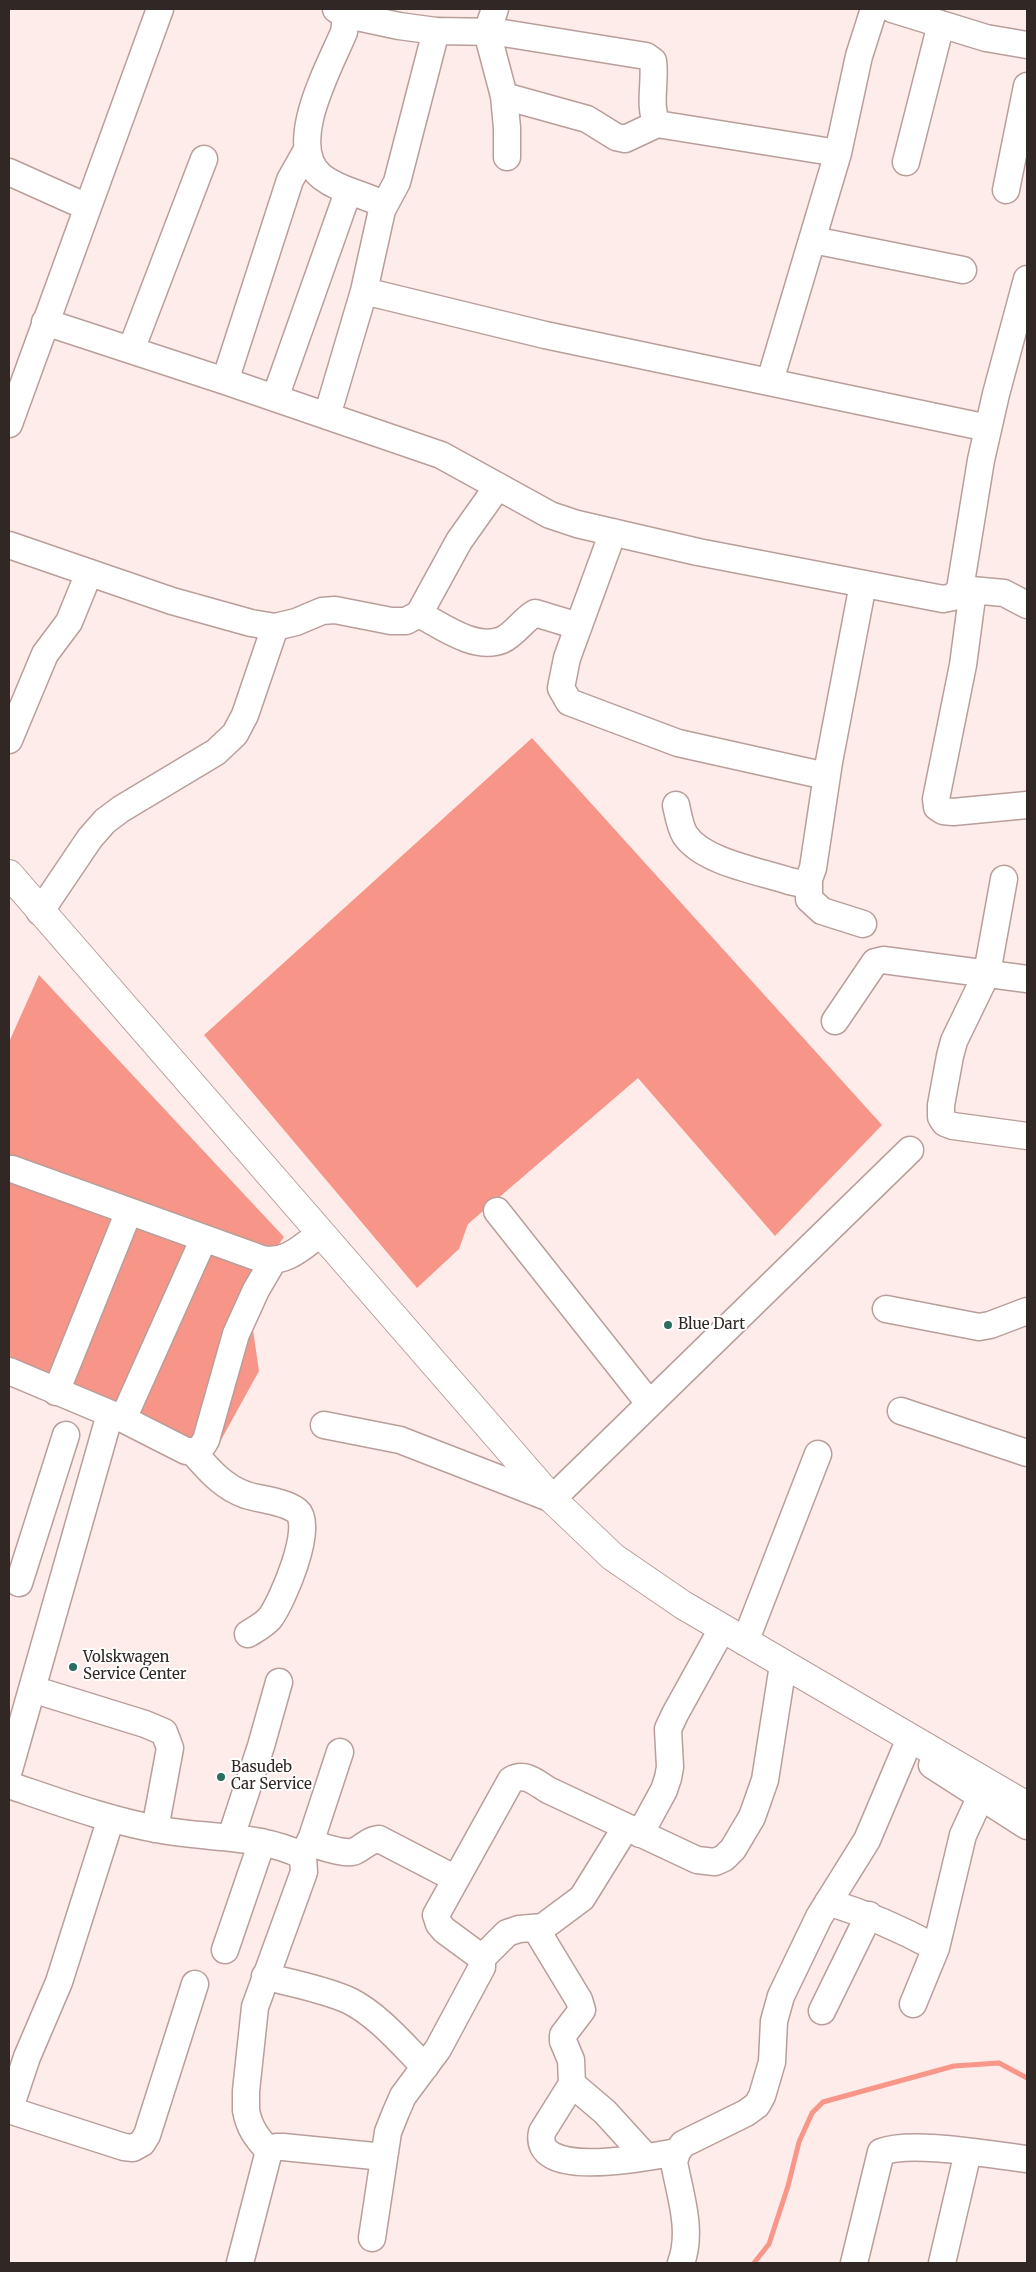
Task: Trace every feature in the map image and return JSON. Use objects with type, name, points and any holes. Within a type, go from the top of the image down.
[{"type":"main road","points":[[9,874],[40,912],[552,1499],[613,1557],[647,1582],[734,1636],[1027,1806]]},
{"type":"main road","points":[[822,1687],[859,1714],[1027,1816]]},
{"type":"street","points":[[9,424],[16,382],[45,322],[160,9]]},
{"type":"street","points":[[770,382],[838,153],[859,56],[874,9]]},
{"type":"street","points":[[340,11],[399,26],[436,31],[491,20],[521,35],[646,56],[653,61],[655,73],[652,114],[657,124]]},
{"type":"street","points":[[225,381],[290,180],[306,150],[309,121],[344,32],[346,22],[340,11]]},
{"type":"street","points":[[907,11],[986,38],[1027,45]]},
{"type":"street","points":[[491,20],[504,96],[507,157]]},
{"type":"street","points":[[906,162],[941,24]]},
{"type":"street","points":[[327,416],[364,291],[382,210],[396,182],[436,31]]},
{"type":"street","points":[[1006,190],[1027,86]]},
{"type":"street","points":[[504,96],[587,119],[616,137],[625,139],[657,124],[838,153]]},
{"type":"street","points":[[306,150],[312,167],[322,177],[348,192],[378,202],[382,210]]},
{"type":"street","points":[[131,350],[204,159]]},
{"type":"street","points":[[9,172],[87,207]]},
{"type":"street","points":[[275,398],[348,192]]},
{"type":"street","points":[[813,240],[963,270]]},
{"type":"street","points":[[1027,279],[981,460],[966,590],[963,664],[936,799],[937,807],[943,811],[954,812],[1027,805]]},
{"type":"street","points":[[364,291],[545,335],[988,428]]},
{"type":"street","points":[[45,322],[442,455],[550,515],[698,552],[944,600],[966,590],[1004,593],[1027,605]]},
{"type":"street","points":[[9,545],[172,601],[251,623],[276,627],[296,622],[322,611],[335,610],[391,621],[406,621],[419,614],[459,541],[498,486]]},
{"type":"street","points":[[613,532],[578,626],[561,680],[561,688],[569,702],[678,743],[826,776]]},
{"type":"street","points":[[9,740],[45,654],[69,622],[89,573]]},
{"type":"street","points":[[863,584],[826,776],[813,868],[809,879],[809,900],[822,911],[863,924]]},
{"type":"street","points":[[419,614],[475,642],[502,640],[534,613],[578,626]]},
{"type":"street","points":[[40,912],[90,838],[105,821],[121,809],[216,752],[235,734],[245,715],[276,627]]},
{"type":"street","points":[[676,805],[684,832],[693,845],[708,855],[789,881],[803,884],[809,879]]},
{"type":"street","points":[[1004,879],[987,973],[954,1041],[943,1095],[942,1117],[945,1123],[953,1126],[1027,1136]]},
{"type":"street","points":[[835,1021],[875,962],[883,960],[1027,979]]},
{"type":"street","points":[[324,1425],[400,1440],[552,1499],[910,1150]]},
{"type":"street","points":[[12,1169],[273,1261],[295,1253],[321,1234]]},
{"type":"street","points":[[56,1392],[129,1211]]},
{"type":"street","points":[[497,1211],[649,1403]]},
{"type":"street","points":[[9,1770],[58,1596],[116,1417],[204,1238]]},
{"type":"street","points":[[193,1452],[199,1451],[204,1447],[236,1334],[256,1290],[273,1261]]},
{"type":"street","points":[[886,1309],[979,1327],[1027,1311]]},
{"type":"street","points":[[9,1371],[193,1452],[225,1485],[244,1494],[287,1506],[298,1512],[303,1520],[303,1532],[288,1586],[264,1625],[248,1634]]},
{"type":"street","points":[[901,1411],[1027,1453]]},
{"type":"street","points":[[58,1596],[14,1582],[66,1434]]},
{"type":"street","points":[[372,2238],[388,2132],[403,2096],[438,2049],[478,1978],[482,1968],[482,1958],[507,1933],[519,1929],[543,1927],[582,1898],[664,1790],[670,1767],[668,1729],[675,1714],[734,1636],[818,1454]]},
{"type":"street","points":[[482,1958],[444,1930],[439,1924],[436,1915],[511,1780],[518,1776],[525,1776],[548,1790],[633,1830],[705,1862],[715,1862],[724,1858],[733,1849],[759,1802],[765,1780],[784,1665]]},
{"type":"street","points":[[231,1837],[261,1746],[279,1682]]},
{"type":"street","points":[[822,1687],[838,1708],[906,1748],[1027,1826]]},
{"type":"street","points":[[822,1687],[848,1693],[1027,1798]]},
{"type":"street","points":[[32,1689],[145,1724],[164,1732],[170,1748],[155,1829]]},
{"type":"street","points":[[681,2263],[684,2256],[686,2224],[674,2162],[676,2152],[683,2144],[746,2113],[756,2105],[762,2096],[772,2062],[774,2021],[778,2007],[815,1926],[828,1902],[868,1840],[906,1748]]},
{"type":"street","points":[[269,2152],[254,2135],[248,2123],[246,2110],[254,2015],[265,1976],[304,1872],[306,1849],[340,1752]]},
{"type":"street","points":[[9,1785],[111,1818],[155,1829],[206,1836],[231,1837],[345,1853],[353,1853],[372,1840],[379,1839],[456,1878]]},
{"type":"street","points":[[913,2004],[936,1948],[963,1835],[981,1796]]},
{"type":"street","points":[[111,1818],[59,1982],[27,2057],[9,2111],[124,2147],[133,2148],[142,2143],[148,2135],[195,1984]]},
{"type":"street","points":[[225,1950],[262,1842]]},
{"type":"street","points":[[828,1902],[869,1915],[936,1948]]},
{"type":"street","points":[[822,2011],[869,1915]]},
{"type":"street","points":[[536,1929],[579,2000],[582,2010],[564,2035],[563,2041],[571,2060],[572,2084],[542,2132],[540,2140],[544,2147],[553,2155],[580,2163],[602,2163],[676,2152]]},
{"type":"street","points":[[265,1976],[334,1994],[351,2002],[376,2019],[425,2066]]},
{"type":"street","points":[[572,2084],[605,2112],[646,2157]]},
{"type":"street","points":[[242,2257],[269,2152],[276,2147],[384,2157]]},
{"type":"street","points":[[854,2263],[881,2152],[891,2148],[933,2149],[1027,2159]]},
{"type":"street","points":[[942,2263],[968,2152]]},
{"type":"shaded area","points":[[532,738],[882,1125],[775,1236],[638,1078],[468,1224],[459,1249],[417,1288],[204,1035]]},
{"type":"shaded area","points":[[39,975],[284,1237],[247,1289],[259,1371],[205,1469],[9,1383],[9,1042]]},
{"type":"waterway","points":[[754,2263],[769,2244],[788,2186],[799,2142],[812,2113],[823,2102],[954,2066],[999,2063],[1027,2078]]},
{"type":"place","name":"Blue Dart","points":[[668,1325]]},
{"type":"place","name":"Volskwagen Service Center","points":[[73,1667]]},
{"type":"place","name":"Basudeb Car Service","points":[[221,1777]]}]
